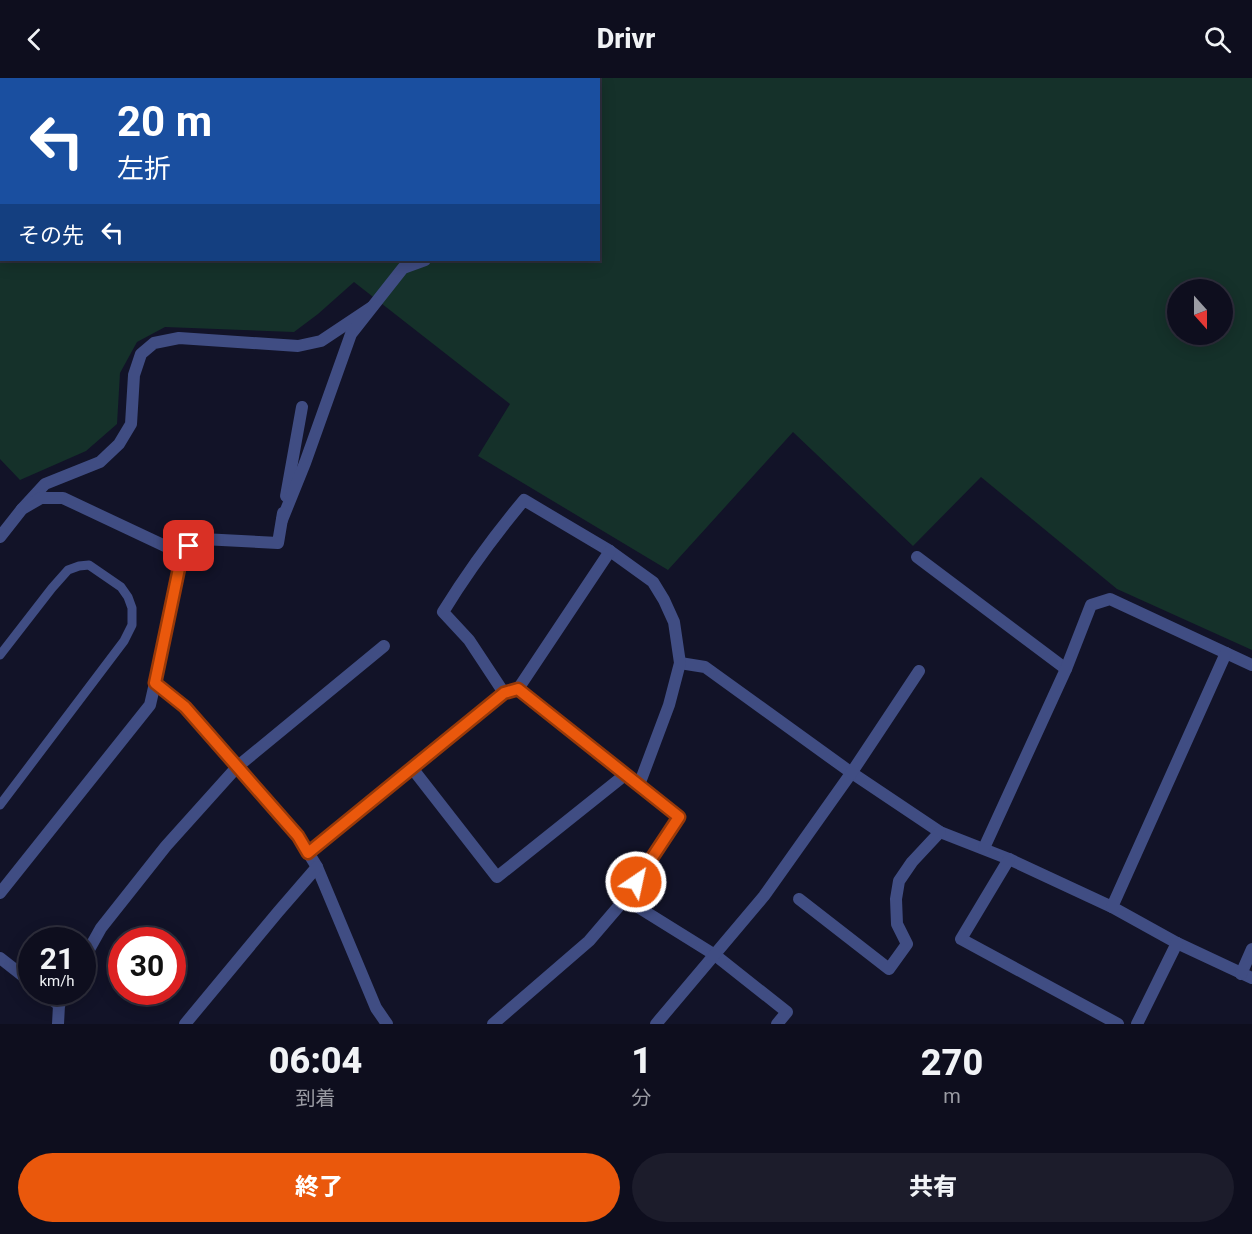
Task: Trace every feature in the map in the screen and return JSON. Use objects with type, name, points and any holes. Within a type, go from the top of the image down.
[{"type":"street","points":[[282,520],[305,464],[351,334],[403,268],[422,261]]},
{"type":"street","points":[[0,537],[45,484],[100,462],[119,444],[131,424],[134,375],[141,354],[154,343],[178,338],[298,346],[321,341],[372,307]]},
{"type":"street","points":[[0,893],[150,705],[182,554],[189,546],[202,539],[278,543],[302,407]]},
{"type":"street","points":[[22,509],[41,498],[63,498],[182,554]]},
{"type":"street","points":[[504,693],[469,640],[443,612],[500,529],[524,500],[609,551],[653,582],[674,622],[680,663],[669,705],[639,785]]},
{"type":"street","points":[[308,853],[504,693],[518,689],[609,551]]},
{"type":"street","points":[[917,557],[1066,669]]},
{"type":"street","points":[[984,848],[1066,669],[1091,605],[1110,598],[1252,665]]},
{"type":"street","points":[[96,937],[166,846],[237,767],[384,646]]},
{"type":"street","points":[[1112,907],[1226,653]]},
{"type":"street","points":[[680,663],[705,667],[940,832],[984,848],[1112,907],[1177,943],[1247,976],[1252,949]]},
{"type":"street","points":[[656,1024],[764,896],[852,772],[919,671]]},
{"type":"street","points":[[155,683],[185,707],[298,836],[317,867],[376,1008],[387,1024]]},
{"type":"street","points":[[493,1024],[589,941],[625,898],[679,817],[518,689]]},
{"type":"street","points":[[412,768],[497,876],[626,774]]},
{"type":"street","points":[[799,899],[889,969],[907,944],[897,924],[896,899],[899,881],[912,862],[940,832]]},
{"type":"street","points":[[1009,859],[961,939],[1118,1024]]},
{"type":"street","points":[[185,1024],[317,867]]},
{"type":"street","points":[[625,898],[715,955],[787,1012],[777,1024]]},
{"type":"street","points":[[1137,1024],[1177,943]]},
{"type":"street","points":[[0,958],[18,972]]},
{"type":"street","points":[[58,1024],[59,1005]]},
{"type":"lane","points":[[0,656],[68,570],[89,565],[122,587],[128,597],[132,608],[132,625],[124,641],[0,805]]},
{"type":"green space","points":[[600,78],[1252,78],[1252,650],[1117,589],[981,477],[913,546],[793,432],[668,570],[478,456],[510,404],[354,282],[294,332],[165,327],[137,342],[120,373],[117,424],[86,451],[20,480],[0,459],[0,261],[600,261]]},
{"type":"route","points":[[189,546],[182,554],[155,683],[185,707],[298,836],[308,853],[504,693],[518,689],[679,817],[636,882]]}]
